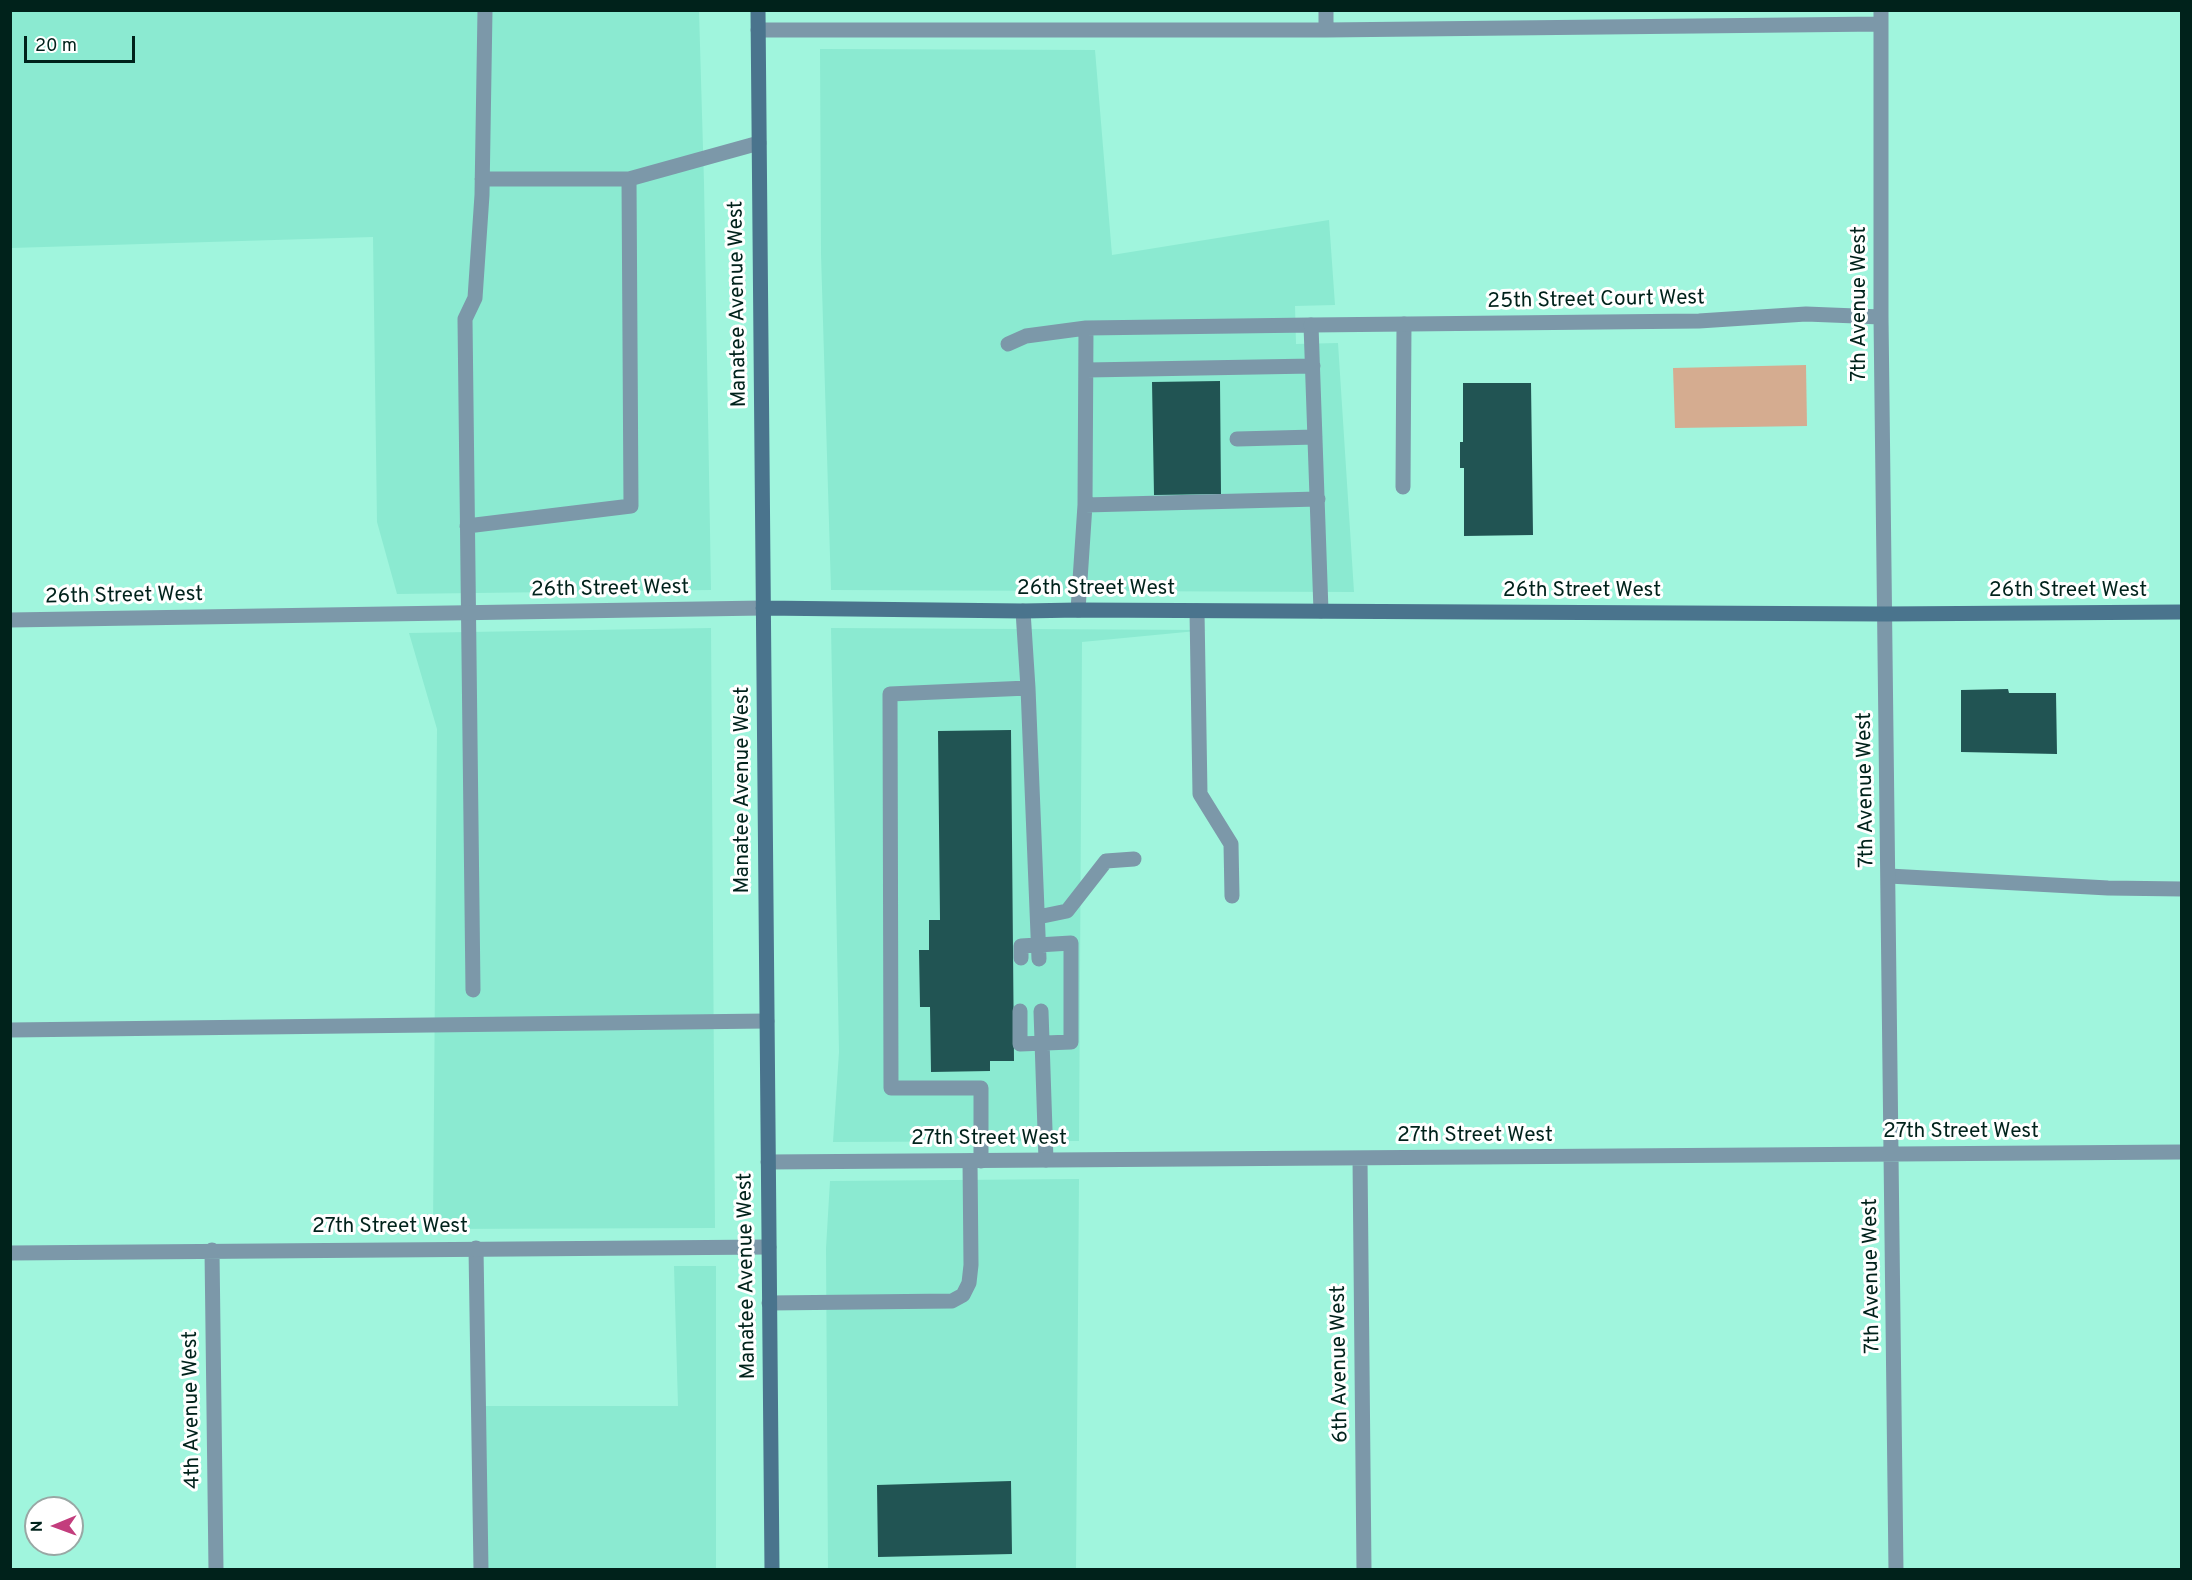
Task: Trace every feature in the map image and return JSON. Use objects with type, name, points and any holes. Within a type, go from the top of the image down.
[{"type":"main road","name":"Manatee Avenue West","points":[[758,10],[772,1569]]},
{"type":"main road","name":"26th Street West","points":[[763,608],[1886,614],[2181,612]]},
{"type":"street","points":[[473,990],[465,319],[475,298],[482,179],[485,10]]},
{"type":"street","points":[[1326,10],[1326,30]]},
{"type":"street","points":[[758,30],[1326,30],[1881,17]]},
{"type":"street","name":"7th Avenue West","points":[[1881,17],[1881,317],[1896,1569]]},
{"type":"street","points":[[482,179],[629,179],[759,142]]},
{"type":"street","points":[[467,526],[631,506],[629,179]]},
{"type":"street","name":"25th Street Court West","points":[[1008,344],[1026,336],[1086,328],[1699,321],[1806,314],[1881,317]]},
{"type":"street","points":[[1403,487],[1404,324]]},
{"type":"street","points":[[1311,325],[1321,611]]},
{"type":"street","points":[[1078,610],[1085,505],[1086,328]]},
{"type":"street","points":[[1087,370],[1313,366]]},
{"type":"street","points":[[1237,440],[1315,437]]},
{"type":"street","points":[[1085,505],[1317,499]]},
{"type":"street","name":"26th Street West","points":[[10,620],[763,608]]},
{"type":"street","points":[[1197,610],[1200,794],[1231,844],[1232,896]]},
{"type":"street","points":[[1023,611],[1039,952]]},
{"type":"street","points":[[769,1303],[952,1301],[963,1295],[969,1283],[981,1088],[891,1088],[890,694],[1028,688]]},
{"type":"street","points":[[1038,917],[1067,911],[1106,861],[1134,859]]},
{"type":"street","points":[[1889,876],[2108,888],[2181,888]]},
{"type":"street","points":[[1020,1011],[1020,1044],[1071,1042],[1071,943],[1039,952],[1021,946],[1021,958]]},
{"type":"street","points":[[1041,1011],[1046,1160]]},
{"type":"street","points":[[10,1030],[767,1021]]},
{"type":"street","name":"27th Street West","points":[[768,1162],[2181,1152]]},
{"type":"street","name":"6th Avenue West","points":[[1360,1158],[1364,1569]]},
{"type":"street","name":"27th Street West","points":[[10,1252],[769,1246]]},
{"type":"street","points":[[476,1248],[481,1569]]},
{"type":"street","name":"4th Avenue West","points":[[212,1250],[216,1569]]},
{"type":"shaded area","points":[[10,11],[699,11],[711,590],[397,594],[377,522],[373,237],[11,248]]},
{"type":"shaded area","points":[[820,49],[1095,50],[1112,255],[1329,220],[1335,305],[1295,306],[1296,344],[1338,343],[1354,592],[831,590],[821,254]]},
{"type":"shaded area","points":[[1806,365],[1807,426],[1675,428],[1673,368]]},
{"type":"shaded area","points":[[711,628],[715,1228],[433,1229],[437,729],[409,633]]},
{"type":"shaded area","points":[[831,628],[1207,630],[1082,642],[1079,1141],[833,1142],[839,1052]]},
{"type":"shaded area","points":[[1079,1179],[1076,1569],[828,1570],[826,1248],[830,1181]]},
{"type":"shaded area","points":[[674,1266],[716,1266],[716,1569],[479,1570],[483,1406],[678,1406]]},
{"type":"building","points":[[1220,381],[1221,494],[1154,495],[1152,382]]},
{"type":"building","points":[[1463,383],[1531,383],[1533,535],[1464,536],[1464,468],[1460,468],[1460,442],[1463,442]]},
{"type":"building","points":[[2008,689],[2009,693],[2056,693],[2057,754],[1961,752],[1961,690]]},
{"type":"building","points":[[1011,730],[1014,1061],[990,1061],[990,1071],[931,1072],[930,1007],[920,1007],[919,950],[929,950],[929,920],[940,920],[938,731]]},
{"type":"building","points":[[1011,1481],[1012,1554],[878,1557],[877,1485]]}]
